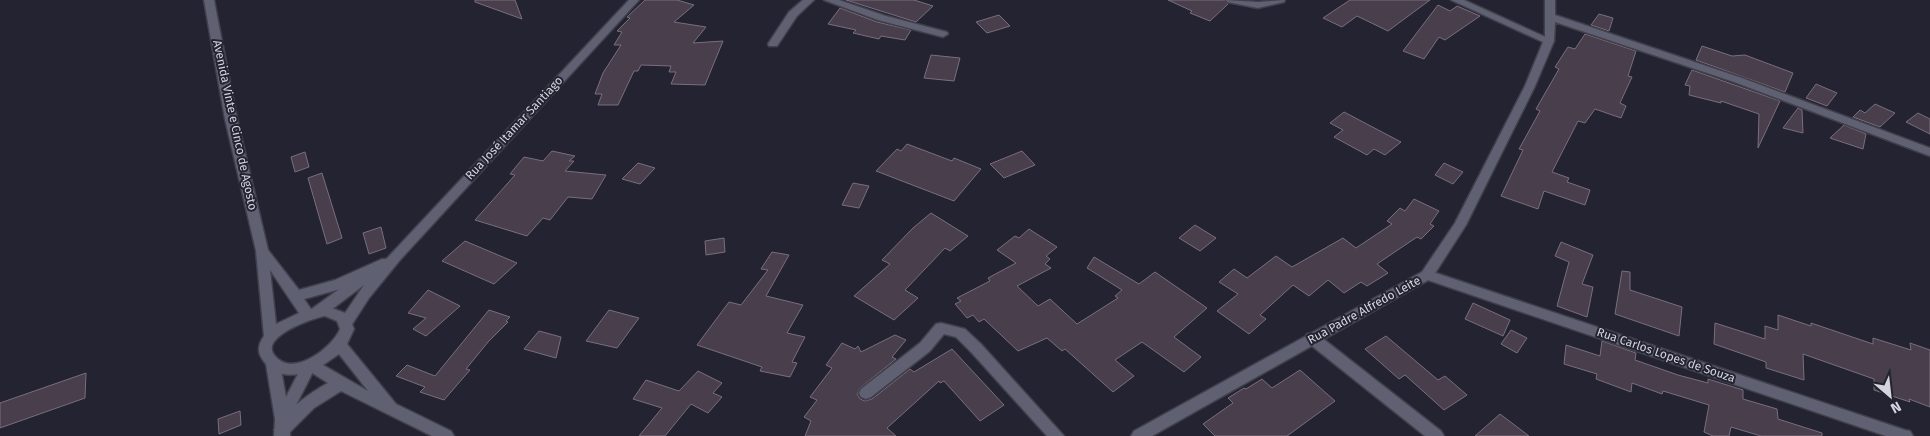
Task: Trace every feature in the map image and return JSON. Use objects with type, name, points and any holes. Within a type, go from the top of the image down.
[{"type":"street","name":"Avenida Vinte e Cinco de Agosto","points":[[209,0],[232,119],[262,251],[265,291],[272,337]]},
{"type":"street","name":"Rua José Itamar Santiago","points":[[346,322],[364,294],[391,259],[634,0]]},
{"type":"street","points":[[773,44],[793,14],[809,0]]},
{"type":"street","points":[[829,0],[882,18],[943,34]]},
{"type":"street","points":[[1231,0],[1258,4],[1280,0]]},
{"type":"street","points":[[1456,0],[1549,41]]},
{"type":"street","name":"Rua Padre Alfredo Leite","points":[[1140,436],[1427,275],[1460,225],[1530,86],[1549,41],[1550,0]]},
{"type":"street","points":[[1551,17],[1729,77],[1930,152]]},
{"type":"street","name":"Avenida Vinte e Cinco de Agosto","points":[[262,251],[296,296],[312,313]]},
{"type":"street","name":"Rua José Itamar Santiago","points":[[312,313],[391,259]]},
{"type":"street","points":[[296,296],[339,284],[391,259]]},
{"type":"street","name":"Rua Carlos Lopes de Souza","points":[[1427,275],[1905,436]]},
{"type":"street","points":[[273,364],[289,368],[310,365],[322,360],[340,345],[345,337],[346,322],[333,312],[312,313],[285,324],[272,337],[266,355],[273,364],[282,428]]},
{"type":"street","points":[[866,393],[925,347],[941,328],[960,333],[976,348],[1056,436]]},
{"type":"street","points":[[1312,338],[1436,436]]},
{"type":"street","points":[[340,345],[393,411]]},
{"type":"street","points":[[310,365],[341,384],[446,436]]},
{"type":"street","points":[[282,428],[310,365]]},
{"type":"street","points":[[282,428],[325,390],[341,384]]},
{"type":"building","points":[[475,0],[515,0],[522,19],[475,2]]},
{"type":"building","points":[[645,0],[677,0],[694,5],[674,22],[706,27],[693,43],[723,41],[705,85],[671,84],[676,72],[669,72],[671,66],[641,65],[638,71],[634,71],[618,105],[598,105],[602,94],[595,94],[603,73],[621,45],[614,45],[622,32],[617,31],[630,18],[627,17]]},
{"type":"building","points":[[846,0],[914,0],[933,6],[916,22]]},
{"type":"building","points":[[1168,0],[1224,0],[1228,4],[1210,21],[1190,13],[1192,11]]},
{"type":"building","points":[[1350,0],[1430,0],[1388,31],[1357,16],[1342,27],[1323,18]]},
{"type":"building","points":[[1438,5],[1450,11],[1457,6],[1480,16],[1445,40],[1439,37],[1424,59],[1403,51]]},
{"type":"building","points":[[840,8],[877,22],[911,30],[905,40],[881,36],[879,39],[853,33],[856,30],[828,24]]},
{"type":"building","points":[[1599,14],[1613,18],[1609,31],[1591,25]]},
{"type":"building","points":[[999,15],[1010,26],[987,33],[976,22]]},
{"type":"building","points":[[1585,34],[1636,51],[1628,76],[1632,77],[1620,103],[1626,106],[1621,118],[1595,109],[1585,123],[1578,121],[1552,172],[1569,178],[1567,182],[1590,190],[1585,205],[1544,191],[1538,209],[1501,196],[1523,150],[1519,149],[1540,111],[1536,109],[1559,69],[1555,67],[1568,47],[1575,49]]},
{"type":"building","points":[[1702,46],[1732,56],[1745,55],[1793,73],[1785,92],[1696,60]]},
{"type":"building","points":[[931,55],[960,58],[954,81],[924,78]]},
{"type":"building","points":[[1692,70],[1780,101],[1758,148],[1759,114],[1721,101],[1721,103],[1689,95],[1690,86],[1685,85]]},
{"type":"building","points":[[1816,84],[1837,93],[1827,106],[1806,98]]},
{"type":"building","points":[[1875,104],[1895,113],[1880,127],[1853,117],[1860,110],[1865,113]]},
{"type":"building","points":[[1798,108],[1802,110],[1803,133],[1783,128]]},
{"type":"building","points":[[1344,112],[1401,142],[1385,155],[1374,149],[1367,155],[1334,137],[1343,130],[1330,123]]},
{"type":"building","points":[[1918,113],[1930,119],[1930,134],[1906,122]]},
{"type":"building","points":[[1844,125],[1866,134],[1863,149],[1830,138]]},
{"type":"building","points":[[907,144],[952,161],[954,158],[981,169],[954,201],[876,171],[897,149],[901,151]]},
{"type":"building","points":[[552,151],[575,156],[569,161],[574,161],[565,171],[606,175],[592,199],[568,197],[550,220],[543,218],[527,236],[475,220],[515,175],[510,174],[524,157],[543,161]]},
{"type":"building","points":[[1022,151],[1035,165],[1004,178],[990,164]]},
{"type":"building","points":[[305,152],[309,167],[295,172],[291,157]]},
{"type":"building","points":[[638,163],[655,168],[640,184],[622,179]]},
{"type":"building","points":[[1444,163],[1463,172],[1453,184],[1435,175]]},
{"type":"building","points":[[322,173],[342,238],[327,244],[308,178]]},
{"type":"building","points":[[853,183],[869,186],[859,208],[842,205]]},
{"type":"building","points":[[1414,199],[1439,211],[1430,224],[1434,226],[1421,239],[1417,237],[1377,264],[1388,273],[1367,286],[1361,282],[1344,293],[1328,280],[1309,296],[1293,285],[1260,315],[1266,319],[1249,334],[1217,311],[1238,294],[1219,282],[1234,269],[1247,278],[1276,256],[1292,267],[1343,238],[1356,248],[1392,224],[1387,221],[1400,208],[1405,211]]},
{"type":"building","points":[[931,213],[968,236],[950,251],[945,248],[905,290],[918,298],[894,320],[854,296],[890,264],[882,260],[913,228]]},
{"type":"building","points":[[1195,225],[1216,238],[1200,251],[1179,238]]},
{"type":"building","points":[[381,227],[386,248],[369,254],[363,233]]},
{"type":"building","points":[[1029,229],[1057,247],[1046,256],[1050,259],[1045,264],[1051,268],[1017,286],[1038,306],[1050,299],[1077,324],[1118,298],[1115,296],[1122,290],[1087,268],[1094,257],[1139,284],[1155,272],[1207,308],[1174,337],[1201,357],[1184,372],[1142,342],[1115,360],[1134,376],[1113,392],[1065,349],[1062,351],[1047,338],[1018,351],[984,319],[979,322],[973,315],[967,318],[955,304],[961,301],[957,298],[990,281],[988,278],[1016,263],[997,250],[1015,236],[1019,238]]},
{"type":"building","points":[[724,238],[725,252],[706,255],[705,241]]},
{"type":"building","points":[[465,241],[517,263],[494,284],[442,261]]},
{"type":"building","points":[[1561,242],[1593,255],[1582,284],[1593,287],[1587,317],[1557,306],[1569,262],[1555,256]]},
{"type":"building","points":[[772,252],[789,255],[766,296],[803,305],[787,333],[805,337],[792,362],[797,363],[790,377],[760,371],[762,367],[697,345],[729,302],[741,305],[768,270],[761,269]]},
{"type":"building","points":[[1622,271],[1630,272],[1630,290],[1682,307],[1679,336],[1615,314]]},
{"type":"building","points":[[428,290],[460,306],[426,336],[413,329],[426,318],[408,313]]},
{"type":"building","points":[[1473,303],[1510,320],[1503,336],[1465,319]]},
{"type":"building","points":[[489,310],[510,317],[506,321],[508,322],[488,342],[466,369],[470,370],[444,400],[420,392],[425,387],[396,376],[407,365],[435,376]]},
{"type":"building","points":[[609,310],[639,318],[617,348],[586,341]]},
{"type":"building","points":[[1778,315],[1811,326],[1811,323],[1873,344],[1873,338],[1911,350],[1910,343],[1930,350],[1930,407],[1909,399],[1910,402],[1874,390],[1874,379],[1803,354],[1804,380],[1766,368],[1766,362],[1714,344],[1715,323],[1765,339],[1765,326],[1778,330]]},
{"type":"building","points":[[1511,330],[1527,338],[1517,353],[1501,344]]},
{"type":"building","points":[[539,331],[561,337],[556,358],[524,349]]},
{"type":"building","points":[[895,335],[906,340],[892,357],[896,359],[860,388],[857,394],[860,399],[865,401],[872,399],[910,369],[914,372],[952,349],[1004,405],[980,421],[944,381],[940,383],[939,381],[887,428],[896,436],[805,436],[811,421],[804,417],[817,400],[810,397],[832,368],[826,365],[842,343],[855,349],[858,346],[861,352]]},
{"type":"building","points":[[1386,336],[1438,380],[1445,376],[1467,395],[1444,410],[1405,375],[1399,379],[1365,349]]},
{"type":"building","points":[[1602,341],[1636,353],[1635,360],[1678,375],[1708,383],[1708,379],[1743,390],[1743,399],[1777,409],[1778,419],[1822,433],[1822,436],[1761,436],[1731,427],[1729,436],[1713,436],[1704,432],[1709,405],[1663,391],[1662,394],[1632,383],[1631,392],[1596,379],[1597,374],[1564,364],[1566,345],[1600,356]]},
{"type":"building","points":[[1300,370],[1335,401],[1287,436],[1215,436],[1203,424],[1233,403],[1228,398],[1244,388],[1246,389],[1262,379],[1272,388]]},
{"type":"building","points":[[698,371],[722,383],[713,393],[722,397],[708,413],[691,404],[665,436],[639,436],[662,408],[633,399],[646,380],[679,391]]},
{"type":"building","points":[[86,373],[85,398],[0,428],[0,403]]},
{"type":"building","points":[[240,411],[241,425],[219,434],[218,419]]},
{"type":"building","points":[[1500,414],[1529,436],[1475,436]]}]
